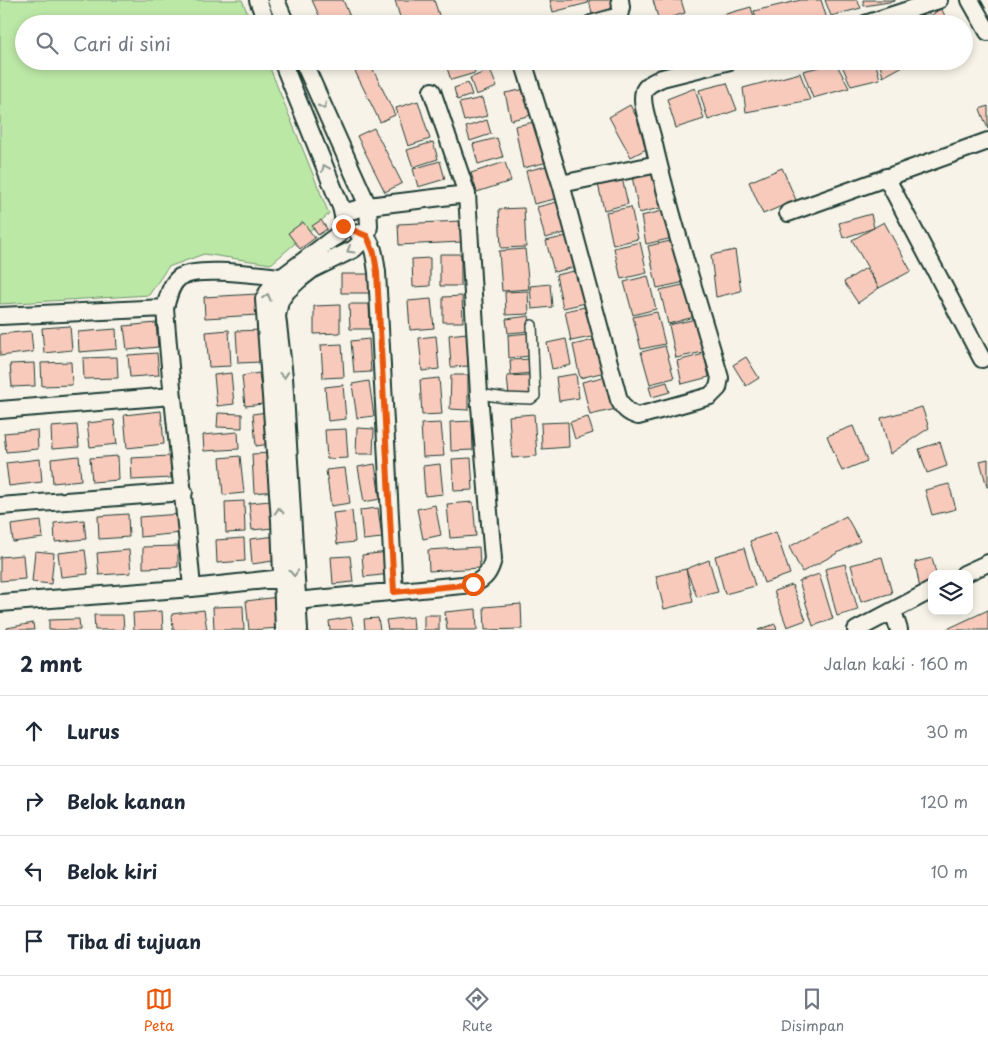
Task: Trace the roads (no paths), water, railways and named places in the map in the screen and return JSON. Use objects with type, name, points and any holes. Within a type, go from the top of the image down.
[{"type":"street","points":[[258,0],[264,15]]},
{"type":"street","points":[[276,0],[282,15]]},
{"type":"street","points":[[619,15],[620,0]]},
{"type":"street","points":[[892,15],[938,0]]},
{"type":"street","points":[[970,0],[988,32]]},
{"type":"street","points":[[285,70],[343,220],[367,236]]},
{"type":"street","points":[[307,70],[368,206],[369,226],[367,236],[374,253],[377,272],[394,592]]},
{"type":"street","points":[[525,70],[561,184],[619,400],[624,409],[638,416],[710,396],[720,384],[720,378],[658,164],[644,103],[644,92],[647,87],[662,78],[694,70]]},
{"type":"street","points":[[296,601],[473,584],[487,575],[492,567],[493,559],[479,394],[467,194],[432,92]]},
{"type":"street","points":[[788,213],[988,142]]},
{"type":"street","points":[[561,184],[658,164]]},
{"type":"street","points":[[886,177],[982,359]]},
{"type":"street","points":[[284,630],[283,578],[264,299],[270,288],[282,277],[339,234],[343,220],[368,206],[467,194]]},
{"type":"street","points":[[299,630],[284,377],[277,316],[280,301],[300,279],[313,269],[354,248],[367,236]]},
{"type":"street","points":[[192,588],[165,308],[172,285],[180,278],[193,272],[221,272],[282,277]]},
{"type":"street","points":[[0,316],[165,308]]},
{"type":"street","points":[[0,410],[172,396]]},
{"type":"street","points":[[0,506],[184,492]]},
{"type":"street","points":[[973,570],[988,563]]},
{"type":"street","points":[[0,603],[192,588],[283,578]]},
{"type":"street","points":[[856,630],[928,592]]},
{"type":"street","points":[[893,611],[900,630]]},
{"type":"lane","points":[[479,394],[531,399],[535,396],[532,324]]}]
